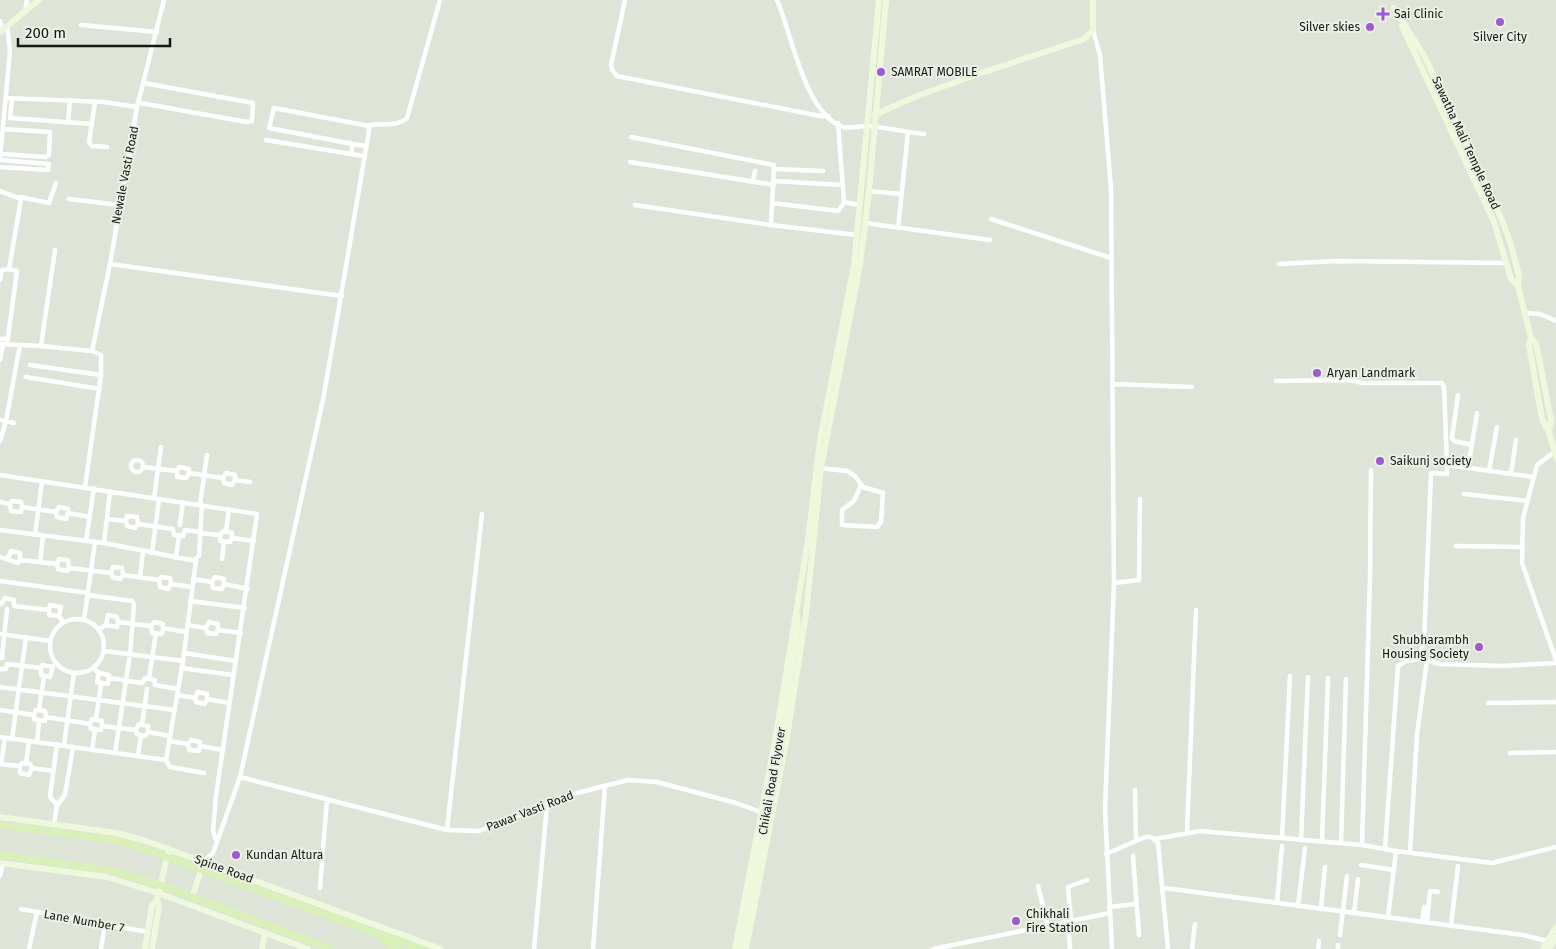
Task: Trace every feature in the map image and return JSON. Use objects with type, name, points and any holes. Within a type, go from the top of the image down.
[{"type":"main road","points":[[3,29],[39,0]]},
{"type":"main road","points":[[819,468],[852,314],[865,223],[869,191],[870,127],[868,116],[879,0]]},
{"type":"main road","points":[[746,949],[786,743],[806,614],[819,468],[854,265],[859,205],[870,127],[876,113],[886,0]]},
{"type":"main road","points":[[868,116],[974,75],[1084,39],[1092,30],[1092,0]]},
{"type":"main road","name":"Sawatha Mali Temple Road","points":[[1518,286],[1511,279],[1494,222],[1417,62],[1392,4],[1425,57],[1502,220],[1519,276],[1518,286],[1531,338],[1529,345],[1542,419],[1549,432],[1555,455]]},
{"type":"main road","points":[[735,949],[761,812],[792,626],[797,612],[813,523]]},
{"type":"main road","name":"Chikali Road Flyover","points":[[741,949],[780,742],[798,625],[797,612]]},
{"type":"main road","points":[[798,625],[806,614]]},
{"type":"main road","name":"Spine Road","points":[[0,817],[117,833],[168,852],[201,869],[421,949]]},
{"type":"main road","name":"Spine Road","points":[[0,824],[115,840],[204,861],[442,949]]},
{"type":"main road","points":[[152,949],[160,907],[157,900],[168,852]]},
{"type":"main road","points":[[0,855],[109,870],[298,947],[308,949]]},
{"type":"main road","points":[[192,897],[204,861]]},
{"type":"main road","points":[[2,863],[107,877],[192,897],[332,949]]},
{"type":"main road","points":[[145,949],[152,905],[157,900]]},
{"type":"main road","points":[[1550,945],[1556,927]]},
{"type":"main road","points":[[374,932],[395,948]]},
{"type":"main road","points":[[262,949],[265,933]]},
{"type":"street","points":[[26,11],[27,0]]},
{"type":"street","name":"Newale Vasti Road","points":[[92,351],[139,105],[164,0]]},
{"type":"street","points":[[366,146],[269,128],[274,108],[370,126],[383,123],[396,124],[407,118],[440,0]]},
{"type":"street","points":[[625,0],[611,65],[612,70],[617,76],[820,116],[829,116]]},
{"type":"street","points":[[777,0],[802,75],[817,102],[829,116],[838,124],[847,127],[870,127],[924,134]]},
{"type":"street","points":[[0,21],[10,51],[0,157]]},
{"type":"street","points":[[81,25],[157,32]]},
{"type":"street","points":[[1092,30],[1100,54],[1111,189],[1114,384],[1114,583],[1105,810],[1112,949]]},
{"type":"street","points":[[6,98],[139,105],[246,122],[252,121],[253,103],[144,83]]},
{"type":"street","points":[[12,98],[10,118],[92,124]]},
{"type":"street","points":[[68,122],[70,100]]},
{"type":"street","points":[[95,102],[90,144],[107,147]]},
{"type":"street","points":[[772,203],[838,210],[844,204],[838,124]]},
{"type":"street","points":[[204,861],[210,858],[217,843],[240,777],[324,395],[370,126]]},
{"type":"street","points":[[0,157],[46,157],[49,155],[50,132],[3,128]]},
{"type":"street","points":[[898,228],[908,132]]},
{"type":"street","points":[[631,138],[772,164],[775,169],[771,225]]},
{"type":"street","points":[[266,140],[364,156]]},
{"type":"street","points":[[351,154],[353,144]]},
{"type":"street","points":[[0,157],[49,164],[48,170],[0,168]]},
{"type":"street","points":[[630,162],[753,181],[843,185]]},
{"type":"street","points":[[775,169],[823,171]]},
{"type":"street","points":[[753,181],[755,171]]},
{"type":"street","points":[[0,191],[49,203],[56,183]]},
{"type":"street","points":[[869,191],[901,194]]},
{"type":"street","points":[[9,269],[20,197]]},
{"type":"street","points":[[69,199],[119,205]]},
{"type":"street","points":[[844,204],[859,205]]},
{"type":"street","points":[[635,205],[771,225],[857,235]]},
{"type":"street","points":[[991,219],[1111,258]]},
{"type":"street","points":[[865,223],[990,240]]},
{"type":"street","points":[[41,346],[55,250]]},
{"type":"street","points":[[1279,264],[1337,261],[1507,263]]},
{"type":"street","points":[[110,264],[342,296]]},
{"type":"street","points":[[0,280],[2,270],[17,271],[5,343],[0,360]]},
{"type":"street","points":[[1525,313],[1540,314],[1556,321]]},
{"type":"street","points":[[0,339],[5,343],[20,345],[92,351],[103,356],[100,389],[85,487]]},
{"type":"street","points":[[0,441],[6,421],[20,345]]},
{"type":"street","points":[[30,365],[101,375]]},
{"type":"street","points":[[26,377],[100,389]]},
{"type":"street","points":[[1276,381],[1348,380],[1363,383],[1443,384],[1447,474],[1431,473],[1422,648],[1417,659]]},
{"type":"street","points":[[1114,384],[1192,387]]},
{"type":"street","points":[[1458,395],[1452,438],[1454,441],[1472,445]]},
{"type":"street","points":[[1468,468],[1477,413]]},
{"type":"street","points":[[0,420],[14,422]]},
{"type":"street","points":[[1489,471],[1497,427]]},
{"type":"street","points":[[1511,474],[1516,440]]},
{"type":"street","points":[[152,553],[161,447]]},
{"type":"street","points":[[204,773],[170,767],[166,760],[183,661],[195,559],[199,556],[201,505],[207,455]]},
{"type":"street","points":[[1385,849],[1398,666],[1406,661],[1417,659],[1441,664],[1502,666],[1556,662],[1524,570],[1523,547],[1524,518],[1537,465],[1555,455]]},
{"type":"street","points":[[1447,465],[1533,477]]},
{"type":"street","points":[[143,467],[176,471],[178,467],[187,468],[189,473],[223,478],[226,473],[235,475],[235,480],[250,482]]},
{"type":"street","points":[[819,468],[847,471],[855,476],[861,485],[881,492],[884,495],[881,522],[877,527],[842,525],[842,510],[854,501],[861,485]]},
{"type":"street","points":[[1362,845],[1370,578],[1371,470]]},
{"type":"street","points":[[0,476],[94,488],[257,514],[248,589],[229,703],[213,832],[217,843]]},
{"type":"street","points":[[35,535],[42,481]]},
{"type":"street","points":[[86,541],[94,488]]},
{"type":"street","points":[[104,543],[110,492]]},
{"type":"street","points":[[1464,494],[1528,501]]},
{"type":"street","points":[[1114,583],[1139,580],[1140,499]]},
{"type":"street","points":[[0,502],[10,504],[12,501],[21,502],[22,507],[56,512],[59,507],[68,509],[68,513],[90,517]]},
{"type":"street","points":[[180,525],[183,502]]},
{"type":"street","points":[[226,532],[229,509]]},
{"type":"street","points":[[447,830],[482,514]]},
{"type":"street","points":[[107,519],[126,521],[128,516],[137,517],[138,524],[173,529]]},
{"type":"street","points":[[175,524],[180,525],[185,526],[184,536],[173,534],[175,524]]},
{"type":"street","points":[[0,530],[104,543],[176,558],[195,559]]},
{"type":"street","points":[[185,530],[220,535]]},
{"type":"street","points":[[220,535],[222,531],[232,533],[232,538]]},
{"type":"street","points":[[220,535],[220,540],[224,542],[230,542],[232,538]]},
{"type":"street","points":[[40,562],[44,536]]},
{"type":"street","points":[[176,558],[179,536]]},
{"type":"street","points":[[232,538],[254,541]]},
{"type":"street","points":[[84,620],[95,542]]},
{"type":"street","points":[[222,559],[224,542]]},
{"type":"street","points":[[1456,546],[1523,547]]},
{"type":"street","points":[[8,558],[11,551],[20,553],[20,560]]},
{"type":"street","points":[[140,578],[143,551]]},
{"type":"street","points":[[0,557],[8,558],[9,562],[18,563],[20,560],[57,564],[59,559],[68,560],[69,568],[111,573],[113,567],[122,568],[123,575],[159,580],[160,577],[170,578],[171,584],[192,587]]},
{"type":"street","points":[[193,579],[212,582],[215,577],[224,579],[224,584],[248,589]]},
{"type":"street","points":[[0,581],[133,602],[130,654],[115,753]]},
{"type":"street","points":[[4,598],[14,600],[14,606],[12,610],[2,608],[1,604],[4,598]]},
{"type":"street","points":[[190,601],[245,608]]},
{"type":"street","points":[[48,610],[50,605],[60,606],[59,616],[63,622]]},
{"type":"street","points":[[14,606],[48,610]]},
{"type":"street","points":[[0,669],[6,669],[7,664],[7,660],[1,658],[2,634],[7,609]]},
{"type":"street","points":[[48,610],[50,615],[59,616]]},
{"type":"street","points":[[1187,832],[1196,610]]},
{"type":"street","points":[[98,629],[106,625],[116,627],[117,617],[108,616],[106,625]]},
{"type":"street","points":[[7,664],[41,668],[44,665],[54,665],[74,673],[82,673],[93,668],[102,658],[104,642],[98,629],[84,620],[63,622],[53,632],[50,641],[54,665],[52,676],[40,674],[41,668]]},
{"type":"street","points":[[118,622],[151,626]]},
{"type":"street","points":[[153,622],[162,624],[163,628],[162,634],[151,632],[153,622]]},
{"type":"street","points":[[187,625],[206,628],[209,622],[218,624],[218,630],[241,633]]},
{"type":"street","points":[[163,628],[186,632]]},
{"type":"street","points":[[149,678],[156,633]]},
{"type":"street","points":[[2,634],[50,641]]},
{"type":"street","points":[[12,739],[26,638]]},
{"type":"street","points":[[104,651],[183,661]]},
{"type":"street","points":[[184,653],[236,661]]},
{"type":"street","points":[[1410,852],[1417,736],[1427,660]]},
{"type":"street","points":[[93,668],[99,673],[108,674],[108,684],[97,682],[99,673]]},
{"type":"street","points":[[181,668],[233,676]]},
{"type":"street","points":[[64,746],[74,673]]},
{"type":"street","points":[[39,710],[46,712],[45,721],[34,719],[36,710],[39,710],[44,676]]},
{"type":"street","points":[[1282,838],[1290,676]]},
{"type":"street","points":[[1301,840],[1308,677]]},
{"type":"street","points":[[109,678],[142,683]]},
{"type":"street","points":[[144,678],[149,678],[155,680],[153,689],[142,687],[144,678]]},
{"type":"street","points":[[1322,841],[1328,678]]},
{"type":"street","points":[[1341,843],[1346,679]]},
{"type":"street","points":[[96,720],[101,684]]},
{"type":"street","points":[[154,685],[178,688]]},
{"type":"street","points":[[0,686],[72,698],[174,710]]},
{"type":"street","points":[[142,724],[147,689]]},
{"type":"street","points":[[177,695],[195,698],[198,692],[208,694],[207,700],[229,703]]},
{"type":"street","points":[[1488,703],[1556,702]]},
{"type":"street","points":[[0,705],[0,711],[34,715]]},
{"type":"street","points":[[46,717],[90,724]]},
{"type":"street","points":[[92,719],[96,720],[102,721],[101,730],[90,728],[92,719]]},
{"type":"street","points":[[36,742],[39,721]]},
{"type":"street","points":[[136,730],[138,724],[142,724],[148,726],[148,732]]},
{"type":"street","points":[[102,726],[136,730]]},
{"type":"street","points":[[92,750],[95,730]]},
{"type":"street","points":[[136,730],[137,734],[141,735],[147,735],[148,732],[170,736]]},
{"type":"street","points":[[138,756],[141,735]]},
{"type":"street","points":[[53,771],[32,768],[32,765],[21,763],[20,766],[0,764],[2,738],[166,760]]},
{"type":"street","points":[[169,741],[188,744],[190,740],[199,741],[200,746],[223,750]]},
{"type":"street","points":[[26,764],[29,741]]},
{"type":"street","points":[[57,744],[50,797],[57,805]]},
{"type":"street","points":[[54,824],[57,805],[65,795],[73,747]]},
{"type":"street","points":[[1510,753],[1556,752]]},
{"type":"street","points":[[20,766],[20,774],[29,775],[32,768]]},
{"type":"street","name":"Pawar Vasti Road","points":[[240,777],[447,830],[479,830],[547,805],[628,780],[656,782],[736,803],[761,812]]},
{"type":"street","points":[[593,949],[605,786]]},
{"type":"street","points":[[1136,790],[1136,840]]},
{"type":"street","points":[[320,888],[327,798]]},
{"type":"street","points":[[534,949],[547,805]]},
{"type":"street","points":[[1106,854],[1144,837],[1155,839],[1187,832],[1362,845],[1492,863],[1556,847]]},
{"type":"street","points":[[1155,839],[1158,847],[1164,888],[1168,949]]},
{"type":"street","points":[[1277,903],[1282,846]]},
{"type":"street","points":[[1298,906],[1304,848]]},
{"type":"street","points":[[1388,917],[1396,851]]},
{"type":"street","points":[[1133,856],[1139,935]]},
{"type":"street","points":[[0,876],[2,863]]},
{"type":"street","points":[[1361,865],[1394,870]]},
{"type":"street","points":[[1451,926],[1458,866]]},
{"type":"street","points":[[1321,909],[1325,867]]},
{"type":"street","points":[[1340,935],[1347,876]]},
{"type":"street","points":[[1354,913],[1358,879]]},
{"type":"street","points":[[1070,949],[1068,887],[1087,880]]},
{"type":"street","points":[[1038,886],[1048,926]]},
{"type":"street","points":[[1164,888],[1424,922],[1550,945]]},
{"type":"street","points":[[1424,922],[1430,891],[1438,892]]},
{"type":"street","points":[[1109,907],[1136,904]]},
{"type":"street","points":[[1424,907],[1424,922]]},
{"type":"street","name":"Lane Number 7","points":[[21,909],[148,932]]},
{"type":"street","points":[[29,949],[37,912]]},
{"type":"street","points":[[933,949],[1110,913]]},
{"type":"street","points":[[101,949],[105,924]]},
{"type":"street","points":[[1192,949],[1195,924]]},
{"type":"street","points":[[972,949],[973,941]]},
{"type":"street","points":[[1318,949],[1319,941]]},
{"type":"place","name":"Sai Clinic","points":[[1383,14]]},
{"type":"place","name":"Silver City","points":[[1500,22]]},
{"type":"place","name":"Silver skies","points":[[1370,27]]},
{"type":"place","name":"SAMRAT MOBILE","points":[[881,72]]},
{"type":"place","name":"Aryan Landmark","points":[[1317,373]]},
{"type":"place","name":"Saikunj society","points":[[1380,461]]},
{"type":"place","name":"Shubharambh Housing Society","points":[[1479,647]]},
{"type":"place","name":"Kundan Altura","points":[[236,855]]},
{"type":"place","name":"Chikhali Fire Station","points":[[1016,921]]}]
